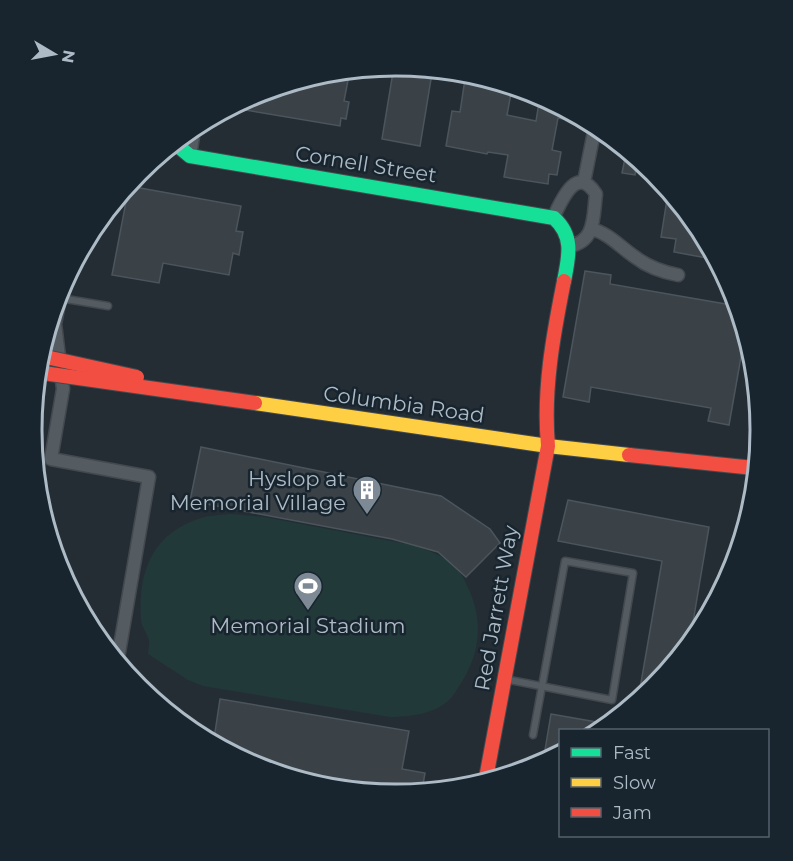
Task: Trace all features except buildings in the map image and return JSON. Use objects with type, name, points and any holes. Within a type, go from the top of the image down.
[{"type":"street","points":[[585,177],[593,136]]},
{"type":"street","points":[[181,149],[190,156],[193,141]]},
{"type":"street","name":"Cornell Street","points":[[190,156],[536,213],[553,218]]},
{"type":"street","points":[[585,184],[596,194],[591,229],[585,241],[579,245],[569,246],[564,228],[553,218],[572,185],[585,184]]},
{"type":"street","points":[[591,229],[608,235],[636,259],[659,271],[678,275]]},
{"type":"street","name":"Red Jarrett Way","points":[[487,773],[548,446],[545,415],[551,347],[569,246]]},
{"type":"street","points":[[56,333],[63,389],[51,459],[149,477],[119,651]]},
{"type":"street","name":"Columbia Road","points":[[50,358],[255,403]]},
{"type":"street","name":"Columbia Road","points":[[47,374],[548,446],[749,467]]},
{"type":"lane","points":[[69,294],[108,306]]},
{"type":"lane","points":[[505,679],[542,686],[612,700],[633,573],[565,561],[542,686],[533,735]]},
{"type":"green space","name":"Memorial Stadium","points":[[231,514],[264,517],[412,545],[436,554],[457,568],[470,592],[478,629],[471,665],[451,698],[430,711],[390,717],[203,686],[188,680],[148,654],[148,637],[141,622],[141,602],[142,586],[151,557],[169,535],[182,526],[206,517]]},
{"type":"traffic: fast","points":[[181,149],[190,156],[554,218],[565,232],[567,239],[568,255],[564,281]]},
{"type":"traffic: slow","points":[[255,403],[548,446],[629,455]]},
{"type":"traffic: jam","points":[[487,773],[548,446],[548,384],[564,281]]},
{"type":"traffic: jam","points":[[50,358],[137,377]]},
{"type":"traffic: jam","points":[[47,374],[255,403]]},
{"type":"traffic: jam","points":[[629,455],[749,467]]},
{"type":"place","name":"Hyslop at Memorial Village","points":[[367,516]]},
{"type":"place","name":"Memorial Stadium","points":[[308,612]]}]
